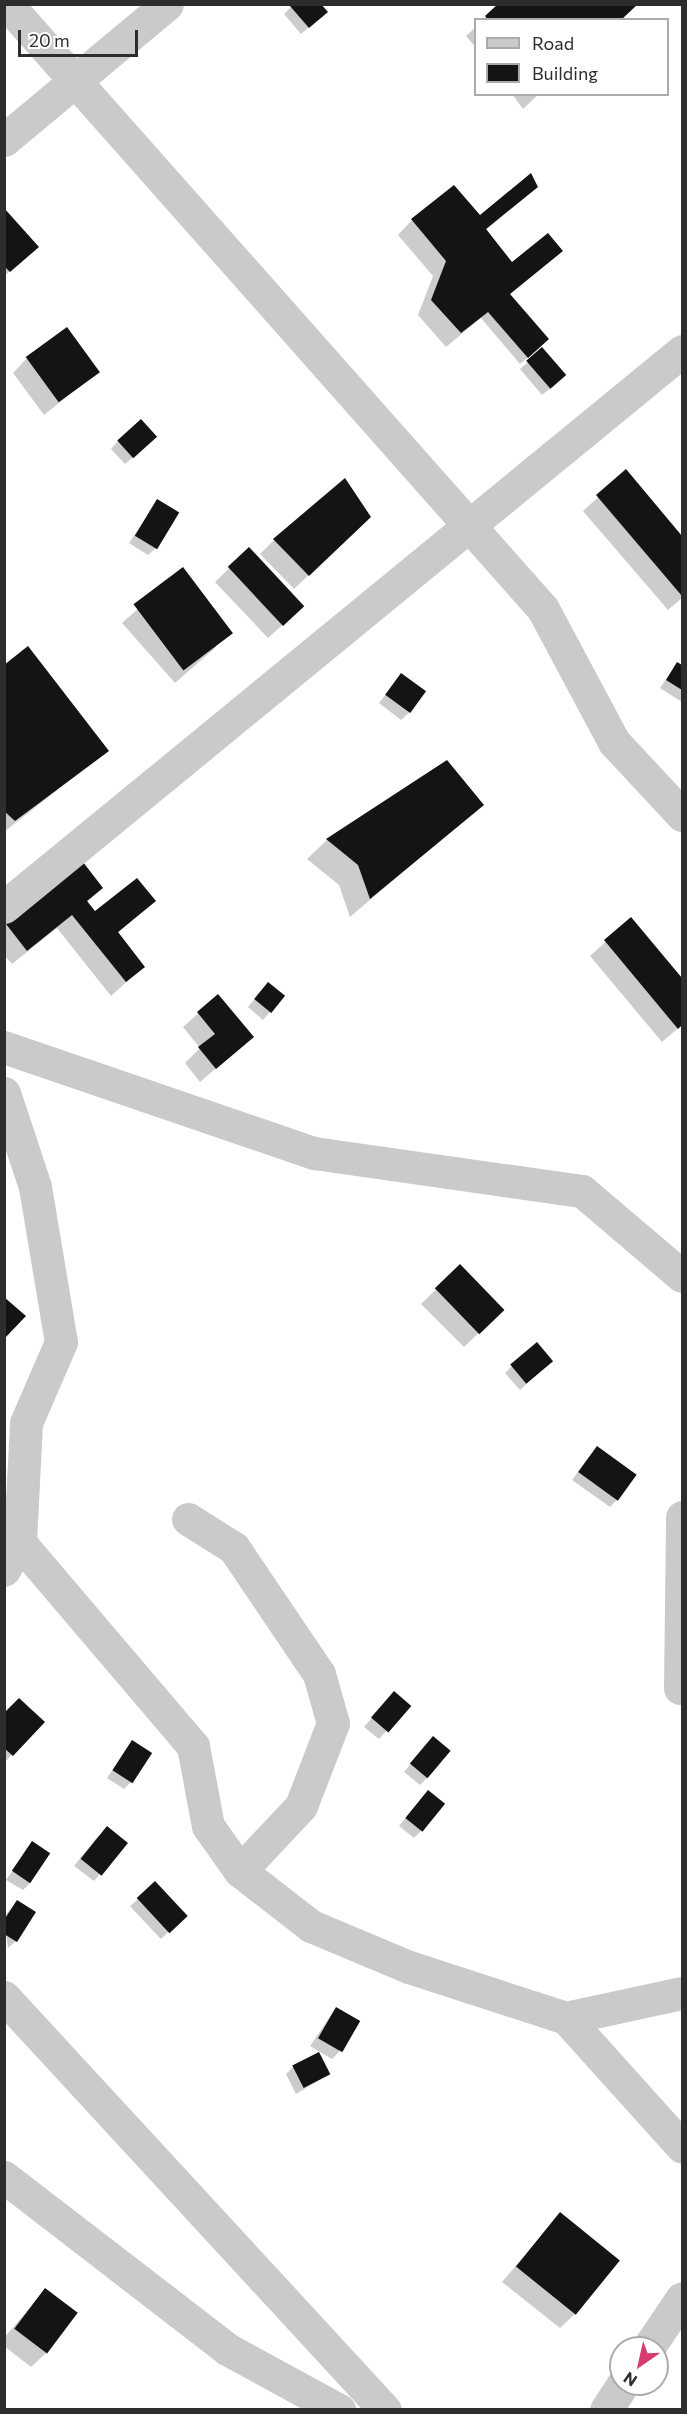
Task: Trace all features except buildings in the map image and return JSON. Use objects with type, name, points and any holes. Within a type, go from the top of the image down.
[{"type":"street","points":[[7,4],[543,609],[614,742],[682,815]]},
{"type":"street","points":[[4,140],[167,4]]},
{"type":"street","points":[[4,907],[471,528],[682,351]]},
{"type":"street","points":[[4,1047],[314,1153],[582,1191],[682,1276]]},
{"type":"street","points":[[4,1093],[35,1187],[62,1342],[26,1423],[10,1545],[193,1746],[208,1826],[240,1871],[312,1926],[409,1967],[567,2018],[682,1994]]},
{"type":"street","points":[[680,1688],[682,1517]]},
{"type":"street","points":[[188,1519],[234,1548],[319,1674],[333,1723],[301,1806],[240,1871]]},
{"type":"street","points":[[4,1997],[385,2409]]},
{"type":"street","points":[[567,2018],[682,2147]]},
{"type":"street","points":[[4,2177],[227,2349],[339,2409]]},
{"type":"street","points":[[656,2336],[682,2298]]},
{"type":"street","points":[[606,2409],[615,2396]]}]
